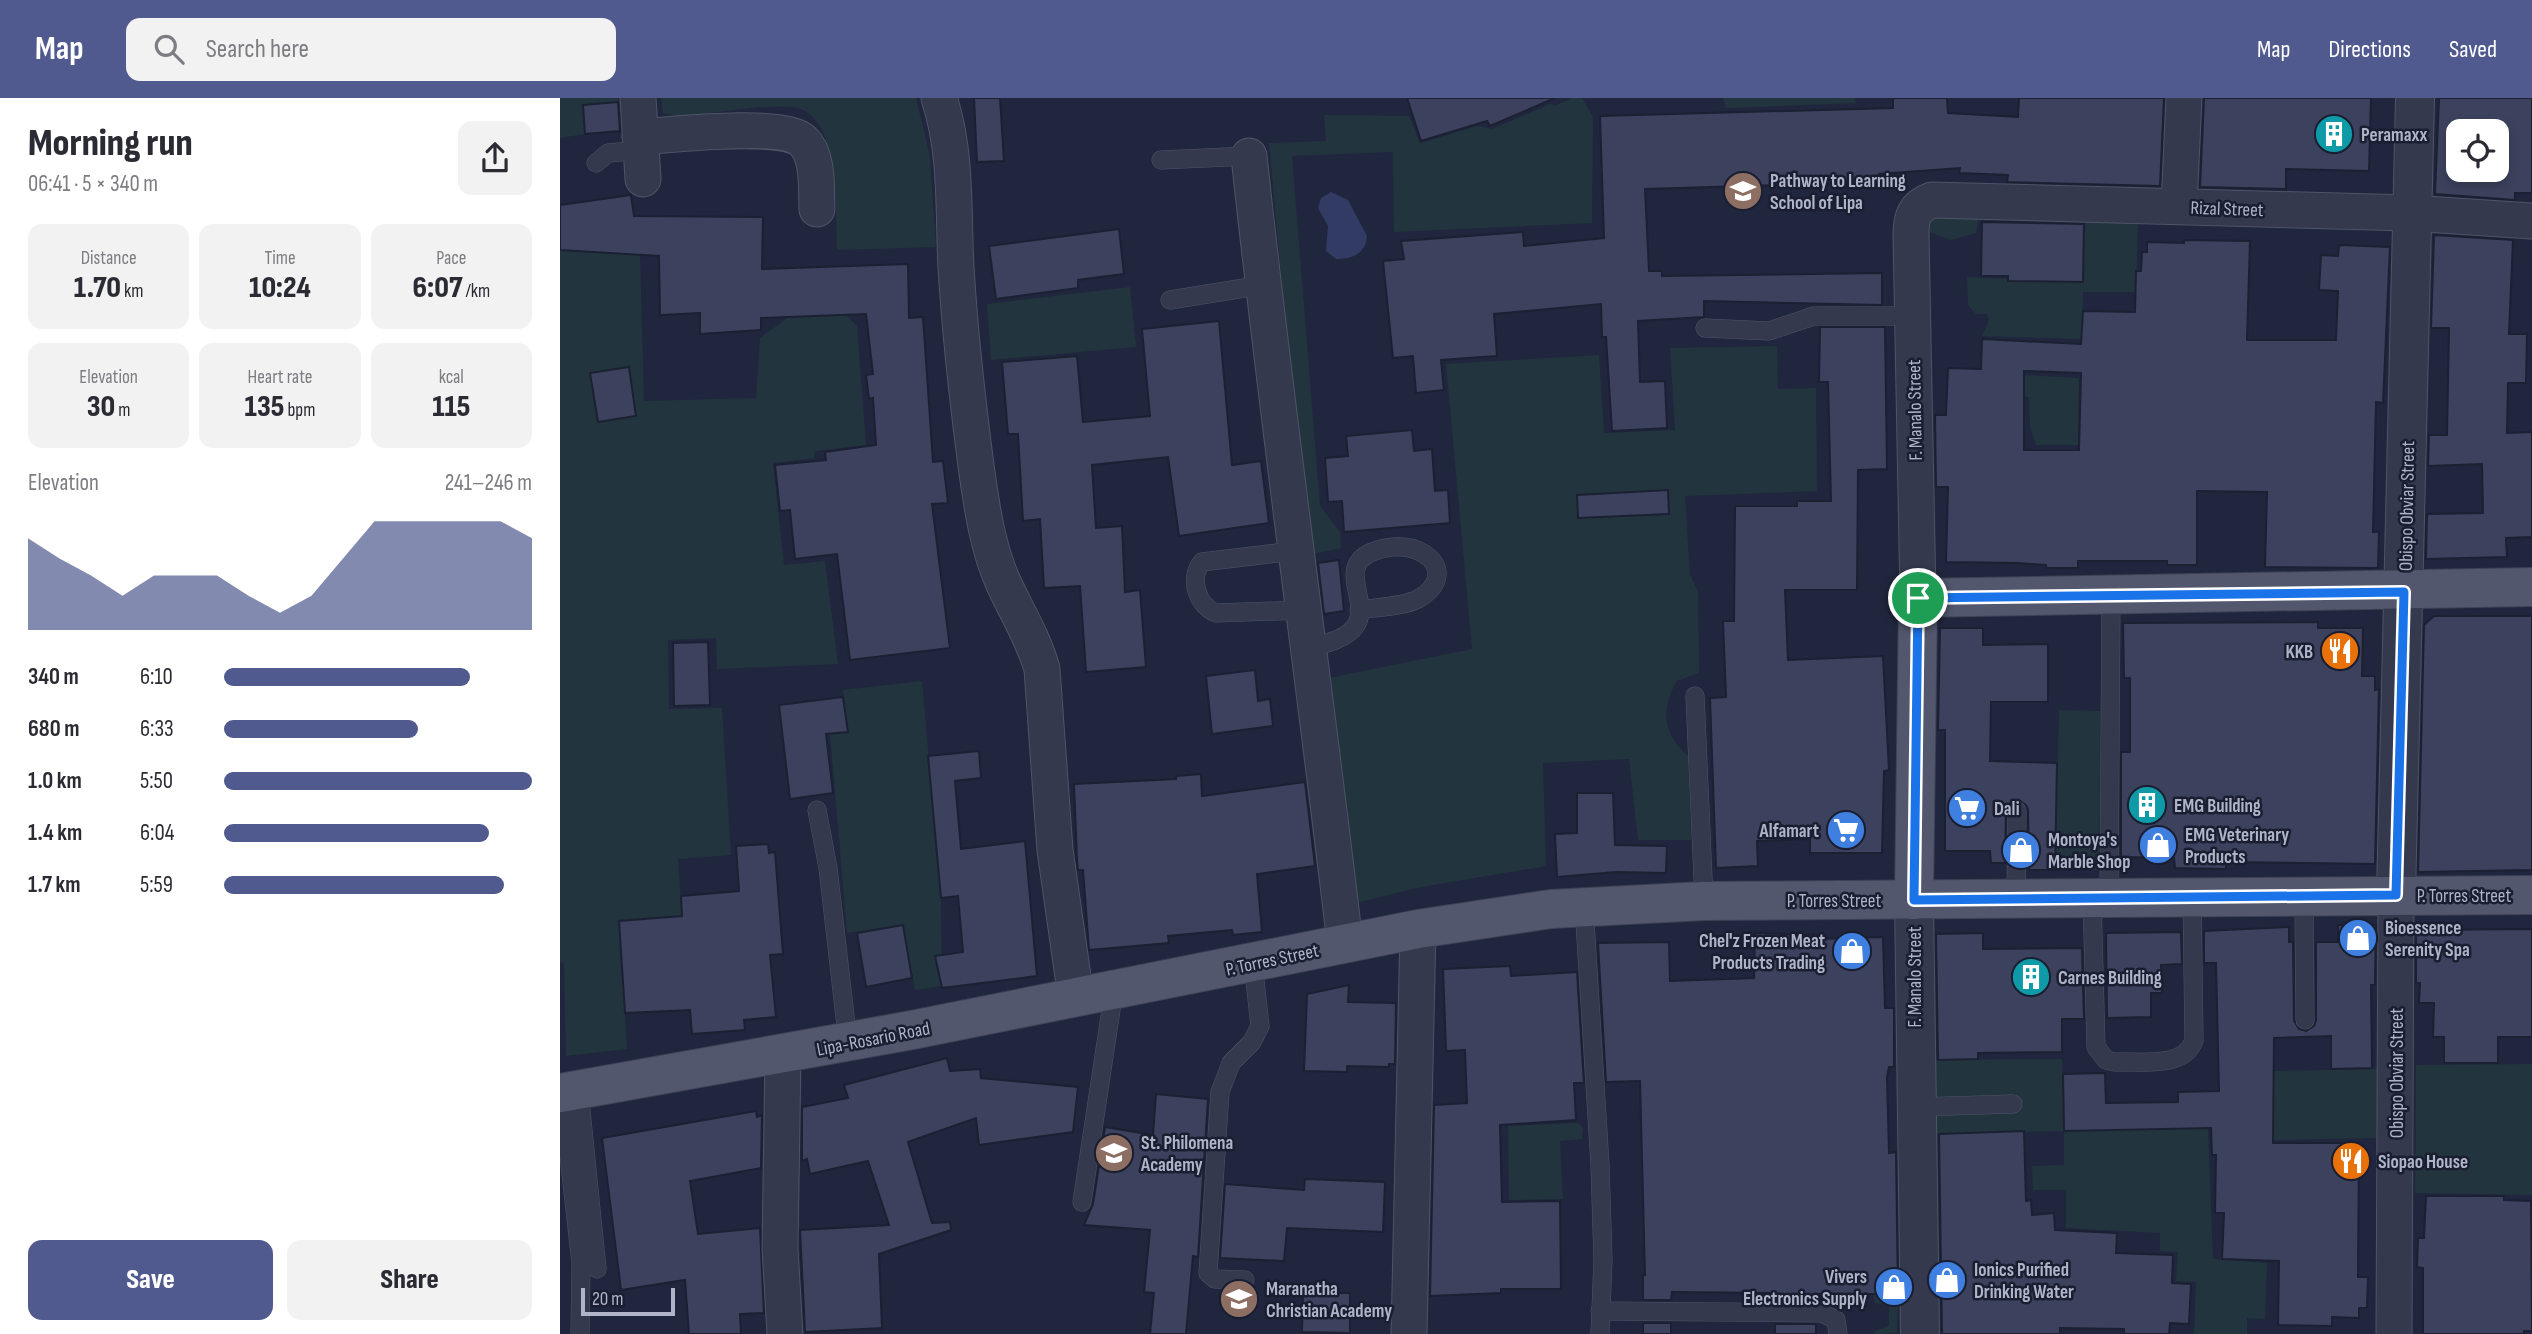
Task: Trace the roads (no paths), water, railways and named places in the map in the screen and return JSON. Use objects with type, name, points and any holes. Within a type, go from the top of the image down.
[{"type":"main road","points":[[1918,598],[2404,592],[2532,587]]},
{"type":"main road","name":"F. Manalo Street","points":[[1914,900],[1918,598]]},
{"type":"main road","name":"P. Torres Street","points":[[1185,977],[1419,929],[1584,906],[1704,901],[2532,895]]},
{"type":"main road","name":"Lipa-Rosario Road","points":[[567,1092],[848,1043],[1185,977]]},
{"type":"street","points":[[638,98],[642,155],[759,131],[788,133],[803,140],[813,158],[817,209]]},
{"type":"street","points":[[939,98],[946,119],[953,171],[956,269],[978,474],[994,556],[1002,579],[1027,627],[1042,669],[1055,850],[1076,998]]},
{"type":"street","points":[[2179,206],[2184,98]]},
{"type":"street","name":"Obispo Obviar Street","points":[[2394,1334],[2396,895],[2410,213],[2415,98]]},
{"type":"street","points":[[1249,156],[1294,551],[1311,647],[1345,943]]},
{"type":"street","name":"Rizal Street","points":[[1922,203],[1932,200],[2179,206],[2410,213],[2532,221]]},
{"type":"street","name":"F. Manalo Street","points":[[1918,598],[1912,218],[1922,203]]},
{"type":"street","name":"F. Manalo Street","points":[[1914,900],[1920,1334]]},
{"type":"street","points":[[1409,1334],[1419,929]]},
{"type":"street","points":[[783,1055],[780,1249],[785,1334]]},
{"type":"lane","points":[[596,163],[608,153],[642,155]]},
{"type":"lane","points":[[1161,160],[1249,156]]},
{"type":"lane","points":[[1170,300],[1263,285]]},
{"type":"lane","points":[[1706,328],[1769,331],[1814,316],[1912,316]]},
{"type":"lane","points":[[1311,647],[1352,633],[1359,620],[1355,576],[1357,565],[1366,555],[1385,547],[1409,546],[1424,551],[1436,567],[1432,589],[1415,600],[1359,610]]},
{"type":"lane","points":[[1294,551],[1202,562],[1196,579],[1200,603],[1205,609],[1216,613],[1303,610]]},
{"type":"lane","points":[[2111,595],[2096,1047],[2106,1060],[2115,1062],[2174,1059],[2184,1057],[2191,1049],[2194,1040],[2192,897]]},
{"type":"lane","points":[[1695,696],[1704,901]]},
{"type":"lane","points":[[817,810],[828,868],[848,1043]]},
{"type":"lane","points":[[2016,899],[2017,811]]},
{"type":"lane","points":[[2304,896],[2305,1020]]},
{"type":"lane","points":[[1584,906],[1601,1178],[1604,1259],[1600,1334]]},
{"type":"lane","points":[[1245,1280],[1215,1279],[1208,1273],[1220,1092],[1231,1063],[1252,1042],[1260,1026],[1254,963]]},
{"type":"lane","points":[[1082,1202],[1114,990]]},
{"type":"lane","points":[[567,1092],[597,1269]]},
{"type":"lane","points":[[567,1092],[581,1263],[580,1334]]},
{"type":"lane","points":[[1916,1107],[2014,1104]]},
{"type":"lane","points":[[1600,1311],[1822,1313],[1836,1320],[1838,1334]]},
{"type":"water","points":[[1331,192],[1348,200],[1367,236],[1361,251],[1347,258],[1336,259],[1326,251],[1328,226],[1318,208],[1321,198]]},
{"type":"place","name":"Peramaxx","points":[[2334,134]]},
{"type":"place","name":"Pathway to Learning School of Lipa","points":[[1743,191]]},
{"type":"place","name":"KKB","points":[[2340,651]]},
{"type":"place","name":"EMG Building","points":[[2147,805]]},
{"type":"place","name":"Dali","points":[[1967,808]]},
{"type":"place","name":"Alfamart","points":[[1846,830]]},
{"type":"place","name":"EMG Veterinary Products","points":[[2158,845]]},
{"type":"place","name":"Montoya's Marble Shop","points":[[2021,850]]},
{"type":"place","name":"Bioessence Serenity Spa","points":[[2358,938]]},
{"type":"place","name":"Chel'z Frozen Meat Products Trading","points":[[1852,951]]},
{"type":"place","name":"Carnes Building","points":[[2031,977]]},
{"type":"place","name":"St. Philomena Academy","points":[[1114,1153]]},
{"type":"place","name":"Siopao House","points":[[2351,1161]]},
{"type":"place","name":"Ionics Purified Drinking Water","points":[[1947,1280]]},
{"type":"place","name":"Vivers Electronics Supply","points":[[1894,1287]]},
{"type":"place","name":"Maranatha Christian Academy","points":[[1239,1299]]}]
